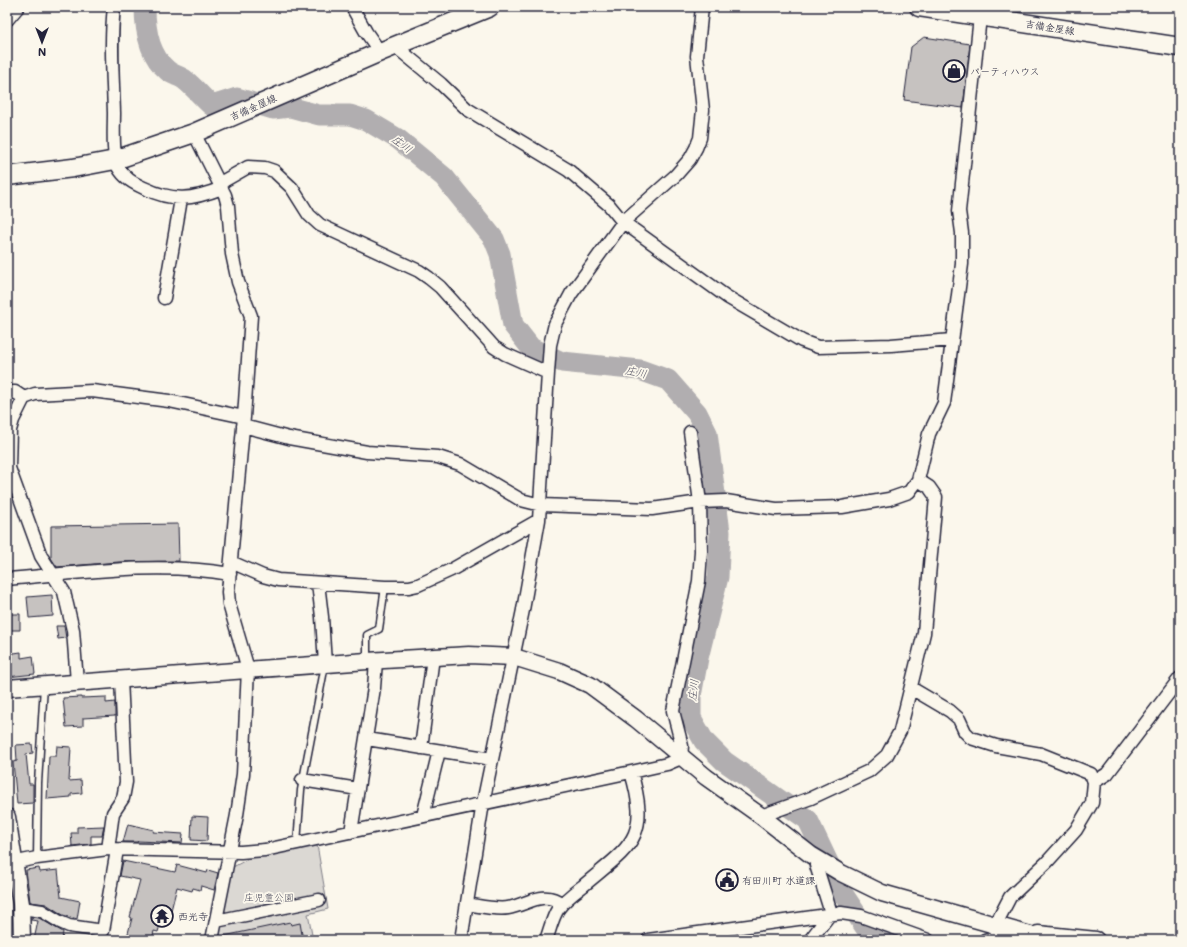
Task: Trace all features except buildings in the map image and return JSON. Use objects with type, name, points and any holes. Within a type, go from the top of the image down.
[{"type":"main road","name":"吉備金屋線","points":[[7,176],[73,168],[115,160],[194,133],[388,49],[490,7]]},
{"type":"main road","name":"吉備金屋線","points":[[920,7],[1180,47]]},
{"type":"street","points":[[7,20],[18,7]]},
{"type":"street","points":[[114,7],[112,29],[115,160],[122,172],[133,183],[166,198],[181,199],[194,197],[221,186],[248,168],[265,168],[274,171],[292,188],[304,210],[320,225],[424,275],[440,287],[494,346],[505,354],[548,373]]},
{"type":"street","points":[[352,7],[366,32],[388,49],[441,84],[467,108],[568,170],[609,205],[623,222],[727,297],[802,341],[818,346],[892,345],[952,340]]},
{"type":"street","points":[[461,940],[483,803],[514,657],[539,520],[548,373],[552,340],[559,314],[571,294],[623,222],[676,175],[690,159],[696,148],[701,130],[703,110],[697,50],[702,7]]},
{"type":"street","points":[[77,682],[75,642],[70,612],[64,592],[38,551],[9,468],[10,430],[13,420],[24,398],[35,394],[92,391],[169,401],[244,421],[289,438],[367,452],[449,459],[521,500],[541,505],[652,509],[700,502],[726,501],[776,509],[842,507],[889,500],[909,492],[918,480],[929,434],[944,403],[962,264],[962,233],[959,211],[980,17]]},
{"type":"street","points":[[194,133],[221,186],[228,206],[232,254],[238,282],[251,316],[244,421],[228,592],[248,669],[243,774],[231,852],[212,940]]},
{"type":"street","points":[[164,298],[181,199]]},
{"type":"street","points":[[7,392],[15,392],[24,398]]},
{"type":"street","points":[[680,758],[682,746],[673,711],[699,581],[701,550],[700,502],[690,432]]},
{"type":"street","points":[[762,816],[812,798],[869,771],[887,755],[900,731],[926,619],[936,497],[929,487],[918,480]]},
{"type":"street","points":[[231,562],[271,579],[385,587],[409,587],[426,582],[539,520]]},
{"type":"street","points":[[7,578],[159,569],[213,571],[230,574]]},
{"type":"street","points":[[318,583],[325,664]]},
{"type":"street","points":[[7,688],[248,669],[433,657],[469,655],[514,657],[559,672],[590,685],[636,719],[680,758],[762,816],[817,858],[882,893],[996,924],[1048,940]]},
{"type":"street","points":[[421,748],[433,657]]},
{"type":"street","points":[[351,832],[367,739],[372,661]]},
{"type":"street","points":[[1094,782],[1107,774],[1180,678]]},
{"type":"street","points":[[22,908],[42,911],[69,926],[103,931],[113,849],[112,813],[123,798],[126,782],[120,679]]},
{"type":"street","points":[[911,688],[950,711],[959,719],[965,732],[971,738],[996,746],[1041,754],[1092,774],[1094,782],[1092,802],[1076,830],[1047,862],[1010,897],[996,924]]},
{"type":"street","points":[[367,739],[492,759]]},
{"type":"street","points":[[423,816],[439,751]]},
{"type":"street","points":[[10,863],[113,849],[231,852],[257,851],[631,772],[667,764],[680,758]]},
{"type":"street","points":[[546,940],[556,913],[562,904],[620,854],[634,838],[638,819],[639,803],[631,772]]},
{"type":"street","points":[[302,780],[358,789]]},
{"type":"street","points":[[7,817],[10,863],[22,908],[22,940]]},
{"type":"street","points":[[817,858],[816,865],[831,913]]},
{"type":"street","points":[[467,904],[508,908],[545,898],[559,901],[562,904]]},
{"type":"street","points":[[216,921],[319,900]]},
{"type":"street","points":[[810,940],[831,913]]},
{"type":"street","points":[[648,940],[831,913],[848,913],[860,916],[928,940]]},
{"type":"street","points":[[985,940],[1026,933],[1096,940]]},
{"type":"lane","points":[[372,661],[367,635],[379,629],[385,587]]},
{"type":"lane","points":[[297,843],[302,780],[325,664]]},
{"type":"lane","points":[[38,858],[38,783],[44,685]]},
{"type":"green space","name":"庄児童公園","points":[[317,845],[328,909],[308,914],[313,940],[218,940],[233,867],[250,858]]},
{"type":"waterway","name":"庄川","points":[[145,7],[147,32],[156,57],[167,70],[185,80],[212,106],[237,98],[273,109],[290,107],[319,115],[350,115],[366,120],[398,139],[444,177],[494,239],[500,254],[513,325],[531,348],[562,362],[640,370],[668,380],[697,413],[707,433],[720,532],[718,577],[698,658],[691,696],[691,718],[704,741],[724,761],[808,820],[843,894],[867,930],[883,940]]},
{"type":"place","name":"パーティハウス","points":[[954,71]]},
{"type":"place","name":"有田川町 水道課","points":[[727,880]]},
{"type":"place","name":"西光寺","points":[[162,916]]}]
